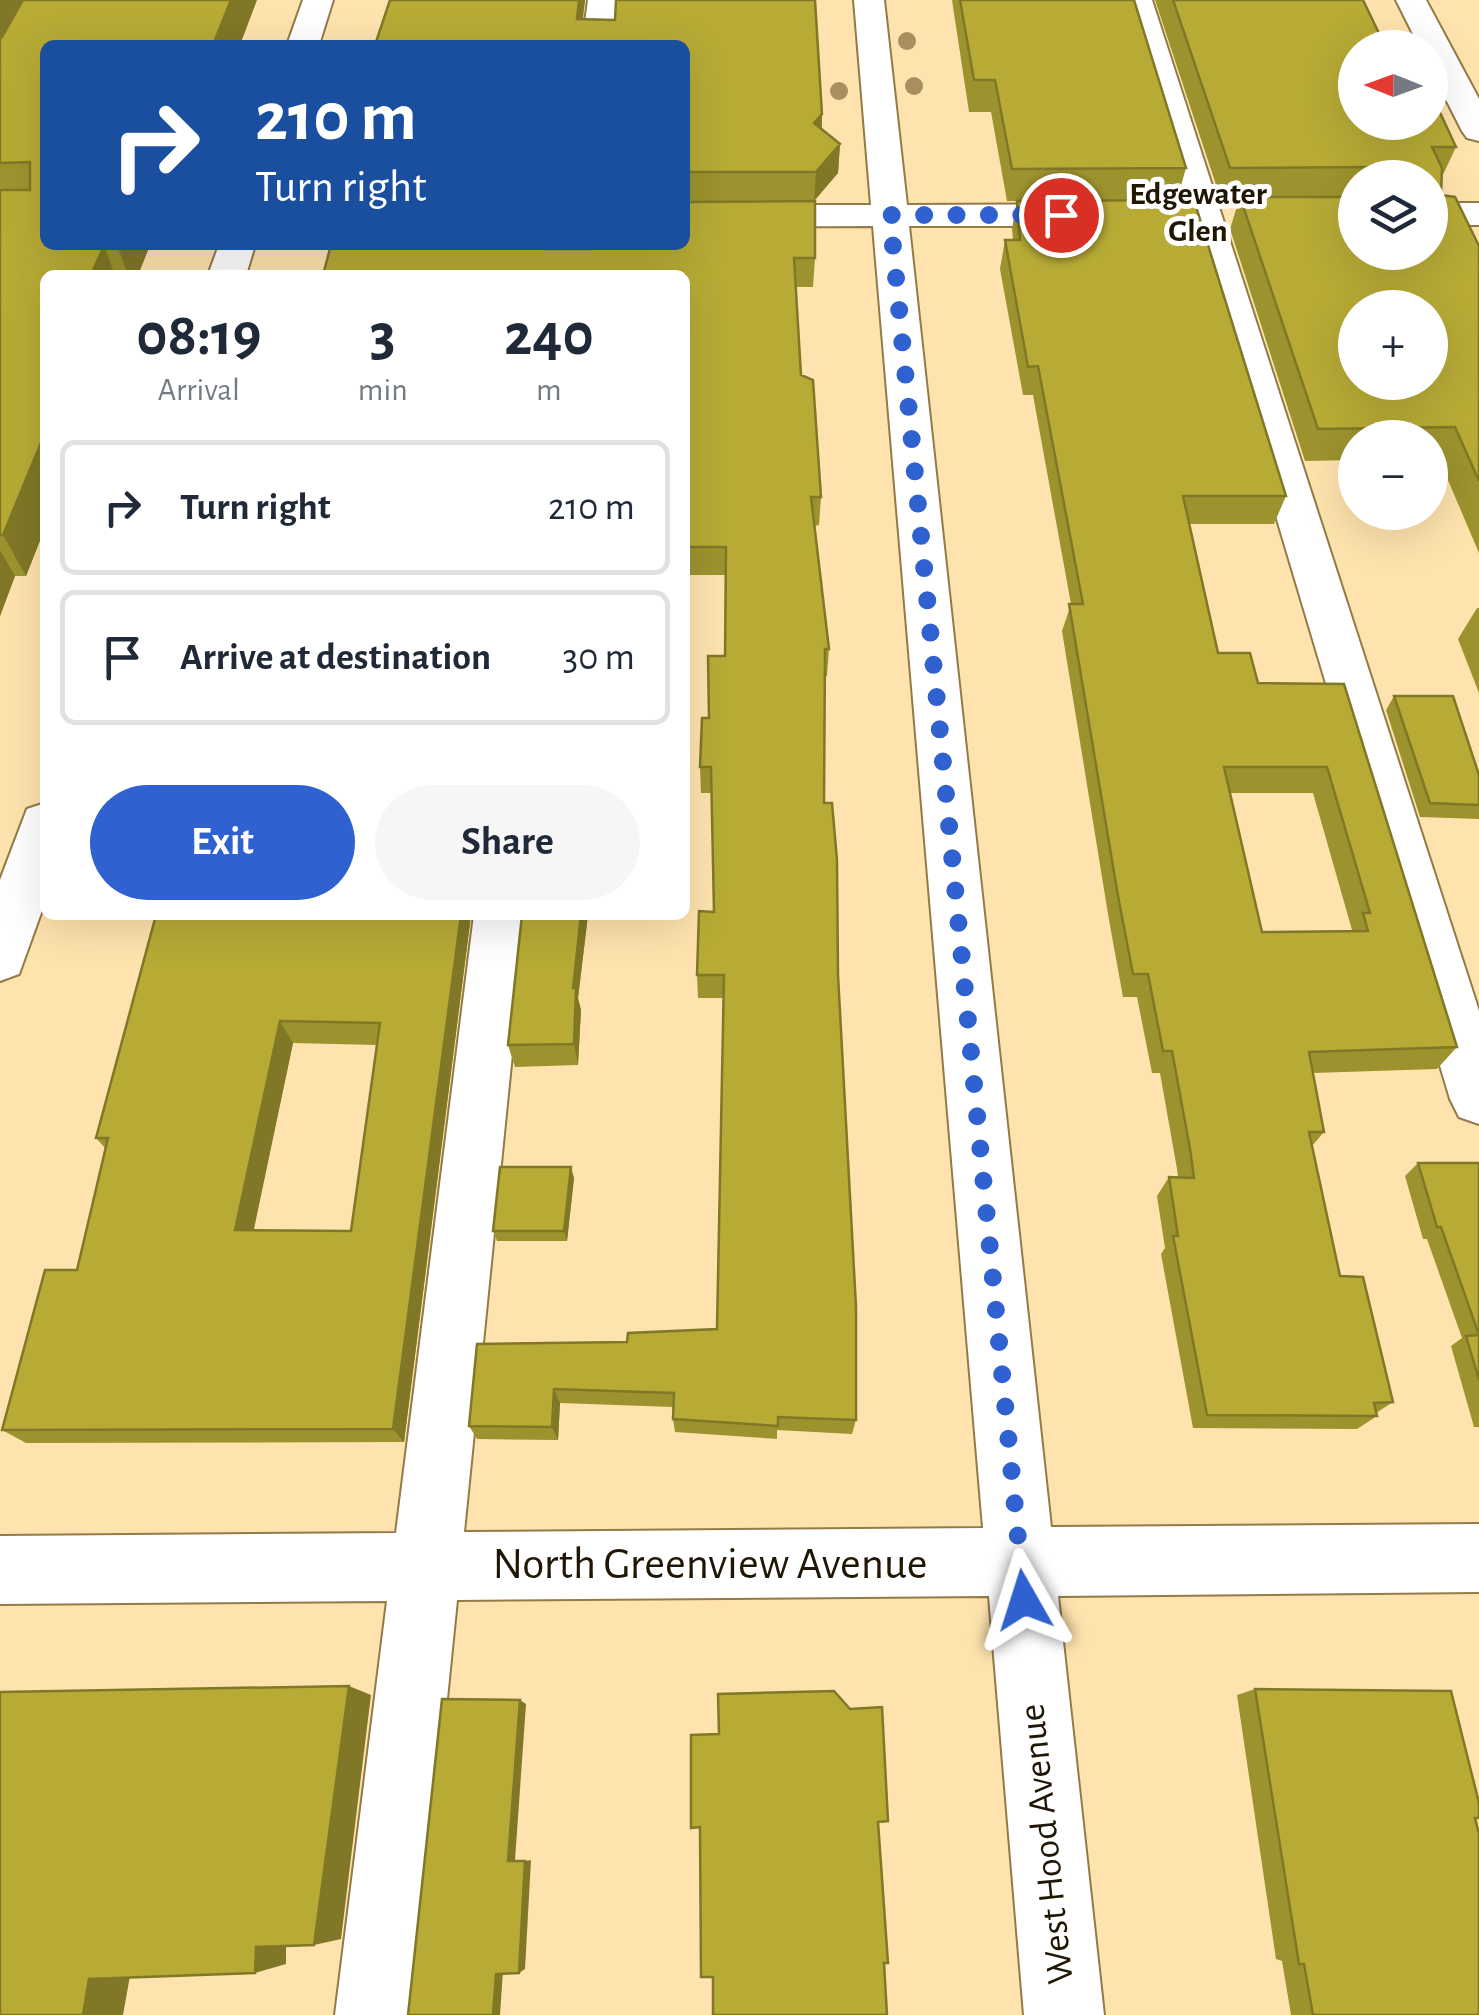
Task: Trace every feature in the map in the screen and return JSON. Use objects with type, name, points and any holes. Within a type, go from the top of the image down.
[{"type":"street","points":[[305,40],[318,0]]},
{"type":"street","points":[[599,40],[603,0]]},
{"type":"street","name":"West Hood Avenue","points":[[870,0],[1064,2015]]},
{"type":"street","points":[[1138,0],[1479,1099]]},
{"type":"street","points":[[1411,0],[1479,131]]},
{"type":"street","points":[[1448,214],[1479,214]]},
{"type":"street","points":[[690,216],[1114,215]]},
{"type":"street","points":[[0,958],[40,838]]},
{"type":"street","points":[[375,2015],[499,920]]},
{"type":"street","name":"North Greenview Avenue","points":[[0,1570],[1479,1558]]},
{"type":"building","points":[[23,0],[231,0],[215,40],[40,40],[40,250],[102,250],[93,270],[40,270],[40,445],[3,535],[0,190],[30,190],[30,162],[0,163],[0,39]]},
{"type":"building","points":[[390,0],[579,0],[577,19],[615,20],[616,0],[815,0],[822,114],[814,123],[840,144],[816,172],[690,172],[690,40],[377,40]]},
{"type":"building","points":[[960,0],[1134,0],[1186,168],[1012,169],[995,80],[974,80]]},
{"type":"building","points":[[1173,0],[1363,0],[1377,30],[1338,30],[1338,140],[1448,140],[1448,130],[1456,147],[1432,147],[1438,160],[1338,160],[1338,167],[1230,168]]},
{"type":"building","points":[[1448,196],[1455,197],[1479,246],[1479,481],[1455,427],[1448,427],[1448,420],[1338,420],[1338,429],[1318,429],[1240,197],[1338,197],[1338,270],[1448,270]]},
{"type":"building","points":[[1194,200],[1286,496],[1183,496],[1218,653],[1250,653],[1258,683],[1344,684],[1457,1047],[1309,1052],[1324,1132],[1309,1132],[1340,1276],[1363,1277],[1393,1402],[1374,1403],[1377,1416],[1207,1415],[1173,1236],[1178,1236],[1169,1177],[1194,1178],[1190,1149],[1172,1051],[1163,1051],[1148,974],[1133,974],[1118,896],[1069,604],[1083,604],[1038,366],[1028,367],[1005,240],[1020,240],[1017,201]],"holes":[[[1224,767],[1327,767],[1370,913],[1363,913],[1368,931],[1262,932]]]},
{"type":"building","points":[[815,201],[815,258],[794,258],[801,375],[813,380],[821,497],[811,497],[829,649],[825,649],[824,803],[832,803],[837,860],[838,975],[856,1307],[856,1420],[778,1417],[778,1426],[673,1419],[674,1393],[554,1389],[552,1427],[469,1426],[477,1344],[627,1342],[628,1333],[717,1329],[724,975],[697,975],[699,911],[714,912],[711,767],[700,767],[702,718],[709,718],[708,656],[725,656],[726,547],[690,547],[690,270],[324,270],[330,250],[690,250],[690,202]]},
{"type":"building","points":[[1394,696],[1453,696],[1479,775],[1479,805],[1430,803]]},
{"type":"building","points":[[155,920],[460,920],[393,1429],[2,1430],[45,1270],[77,1270],[108,1138],[96,1138]],"holes":[[[280,1021],[380,1023],[351,1231],[235,1230]]]},
{"type":"building","points":[[521,920],[580,920],[573,988],[574,1044],[508,1045]]},
{"type":"building","points":[[1418,1163],[1479,1163],[1479,1335],[1441,1227],[1437,1227]]},
{"type":"building","points":[[500,1167],[571,1167],[564,1231],[493,1231]]},
{"type":"building","points":[[1479,1335],[1479,1380],[1466,1336]]},
{"type":"building","points":[[349,1686],[314,1945],[256,1947],[255,1973],[89,1979],[83,2015],[0,2015],[0,1692]]},
{"type":"building","points":[[1255,1689],[1451,1691],[1479,1803],[1479,1818],[1475,1818],[1479,1834],[1479,2015],[1313,2015],[1304,1964],[1299,1964]]},
{"type":"building","points":[[834,1691],[850,1709],[882,1707],[888,1821],[878,1822],[888,1963],[884,1963],[887,2015],[713,2015],[713,1977],[701,1977],[700,1827],[691,1828],[691,1735],[719,1734],[718,1694]]},
{"type":"building","points":[[442,1699],[520,1700],[508,1861],[525,1861],[519,1973],[496,1974],[493,2015],[408,2015]]},
{"type":"district","name":"Edgewater Glen","points":[[1198,212]]},
{"type":"route","points":[[1024,1600],[890,215],[1061,215]]}]
